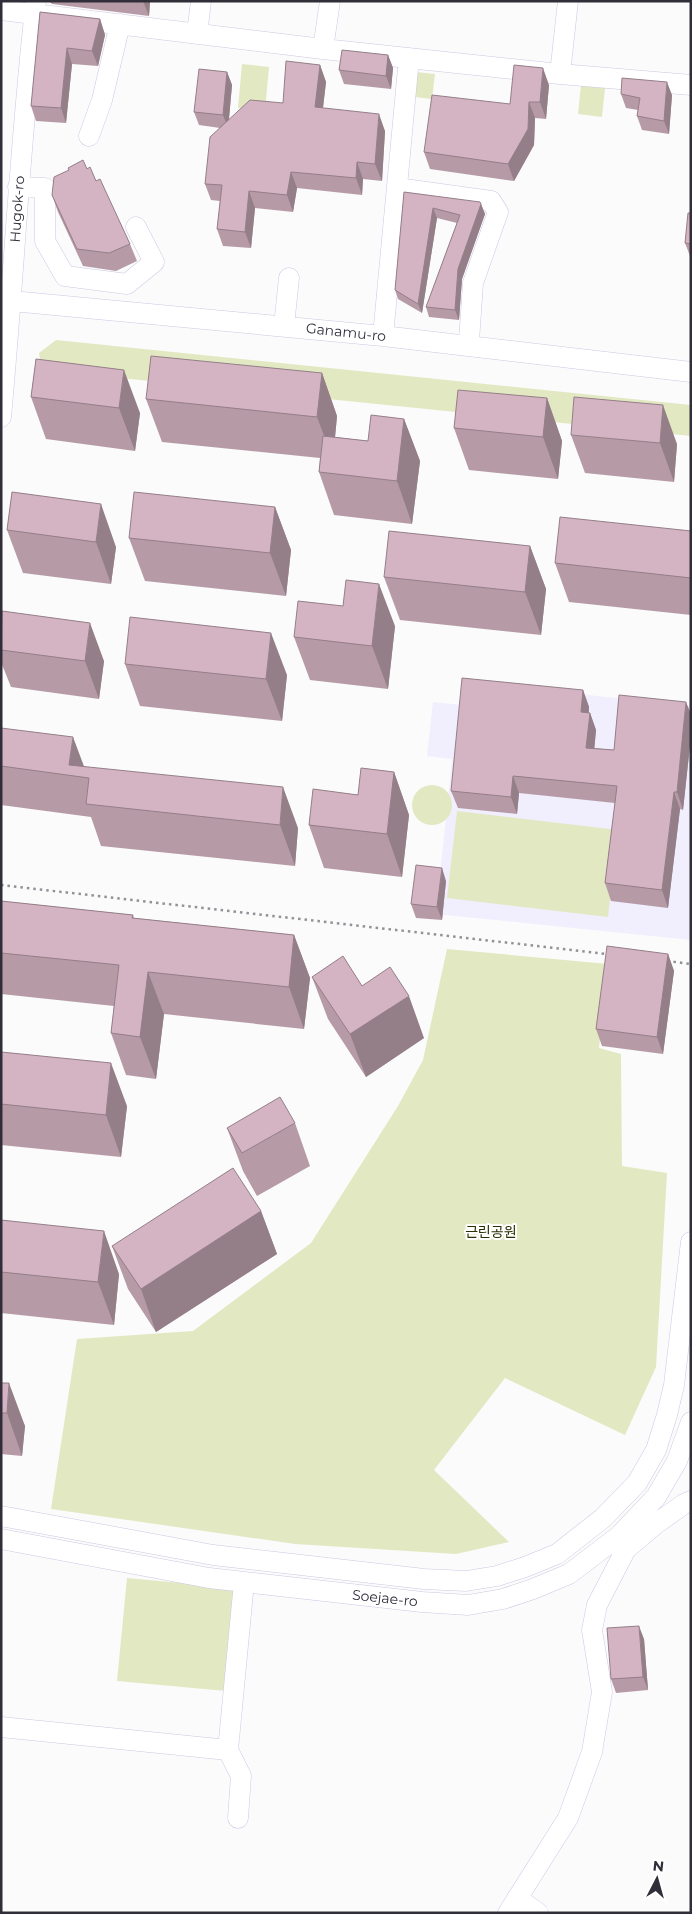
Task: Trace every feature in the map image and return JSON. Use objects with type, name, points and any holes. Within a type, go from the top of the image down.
[{"type":"street","points":[[197,34],[201,1]]},
{"type":"street","points":[[323,49],[330,1]]},
{"type":"street","points":[[560,74],[568,1]]},
{"type":"street","points":[[1,10],[36,7],[120,24],[197,34],[560,74],[691,85]]},
{"type":"street","name":"Hugok-ro","points":[[1,417],[6,300],[36,7]]},
{"type":"street","points":[[89,136],[102,100],[120,24]]},
{"type":"street","points":[[383,336],[409,58]]},
{"type":"street","points":[[18,187],[45,188],[44,241],[64,276],[127,284],[154,262],[136,227]]},
{"type":"street","points":[[397,188],[491,201],[498,212],[472,283],[469,341]]},
{"type":"street","points":[[284,326],[289,278]]},
{"type":"street","name":"Ganamu-ro","points":[[6,300],[383,336],[691,372]]},
{"type":"street","points":[[1,1516],[213,1555],[424,1579],[466,1581],[497,1576],[525,1567],[557,1554],[603,1518],[637,1483],[656,1450],[674,1385],[691,1242]]},
{"type":"street","name":"Soejae-ro","points":[[1,1539],[209,1578],[422,1602],[468,1605],[503,1599],[569,1574],[619,1536],[656,1496],[677,1461],[691,1422]]},
{"type":"street","points":[[538,1913],[513,1905],[568,1818],[592,1752],[602,1692],[592,1630],[597,1606],[626,1549],[657,1523],[691,1501]]},
{"type":"street","points":[[238,1818],[241,1776],[228,1750],[244,1582]]},
{"type":"street","points":[[1,1727],[228,1750]]},
{"type":"path","points":[[1,885],[612,955]]},
{"type":"path","points":[[598,954],[607,955]]},
{"type":"path","points":[[662,961],[691,964]]},
{"type":"shaded area","points":[[465,682],[691,706],[691,940],[436,914],[452,759],[427,756],[433,702],[462,705]]},
{"type":"green space","points":[[242,64],[269,67],[265,111],[238,108]]},
{"type":"green space","points":[[416,72],[435,74],[432,99],[414,97]]},
{"type":"green space","points":[[581,85],[605,88],[602,117],[578,114]]},
{"type":"green space","points":[[56,340],[691,405],[691,436],[61,372],[41,366],[39,353]]},
{"type":"green space","points":[[432,785],[443,788],[449,794],[452,805],[449,816],[443,822],[432,825],[421,822],[415,816],[412,805],[415,794],[421,788]]},
{"type":"green space","points":[[457,811],[618,830],[608,917],[447,898]]},
{"type":"green space","name":"근린공원","points":[[447,949],[608,964],[599,1048],[621,1054],[622,1166],[667,1173],[656,1367],[625,1435],[505,1378],[434,1470],[509,1542],[456,1554],[295,1544],[51,1509],[77,1339],[193,1331],[311,1243],[398,1106],[423,1060]]},
{"type":"green space","points":[[127,1578],[236,1588],[226,1691],[117,1681]]},
{"type":"building","points":[[40,12],[100,19],[92,51],[67,48],[61,108],[31,106]]},
{"type":"building","points":[[342,50],[388,55],[386,76],[339,70]]},
{"type":"building","points":[[286,61],[320,65],[315,107],[379,114],[375,164],[357,162],[356,178],[291,172],[287,195],[249,191],[245,232],[217,229],[222,185],[205,184],[210,137],[250,100],[283,103]]},
{"type":"building","points":[[514,65],[543,68],[540,102],[529,102],[528,129],[508,164],[424,152],[432,95],[510,104]]},
{"type":"building","points":[[199,69],[227,72],[223,115],[194,112]]},
{"type":"building","points":[[622,78],[667,82],[664,121],[637,116],[640,98],[621,94]]},
{"type":"building","points":[[83,160],[87,169],[90,167],[96,181],[100,179],[130,244],[109,253],[77,249],[52,195],[54,177],[69,170],[68,168]]},
{"type":"building","points":[[404,192],[480,202],[481,204],[458,269],[455,310],[426,307],[460,215],[433,208],[418,304],[395,290]]},
{"type":"building","points":[[688,213],[691,213],[691,244],[685,243]]},
{"type":"building","points":[[151,356],[322,373],[317,417],[146,399]]},
{"type":"building","points":[[36,359],[124,370],[119,408],[31,397]]},
{"type":"building","points":[[458,390],[547,398],[543,437],[454,428]]},
{"type":"building","points":[[574,397],[663,405],[660,443],[571,435]]},
{"type":"building","points":[[371,415],[404,419],[397,481],[319,472],[323,436],[368,441]]},
{"type":"building","points":[[12,492],[101,504],[96,542],[7,530]]},
{"type":"building","points":[[134,492],[275,507],[270,553],[129,538]]},
{"type":"building","points":[[560,517],[691,531],[691,578],[555,563]]},
{"type":"building","points":[[389,531],[530,546],[525,592],[384,577]]},
{"type":"building","points":[[346,580],[379,584],[372,646],[294,637],[298,601],[343,606]]},
{"type":"building","points":[[2,611],[90,623],[85,661],[1,650]]},
{"type":"building","points":[[130,617],[271,633],[266,679],[125,664]]},
{"type":"building","points":[[462,678],[583,690],[581,712],[590,713],[586,748],[614,750],[619,695],[686,702],[677,792],[674,792],[662,890],[605,883],[617,786],[513,776],[511,797],[451,791]]},
{"type":"building","points":[[1,728],[73,737],[69,765],[283,787],[280,825],[86,804],[89,778],[1,766]]},
{"type":"building","points":[[361,768],[394,772],[387,834],[309,825],[313,789],[358,795]]},
{"type":"building","points":[[416,865],[442,868],[437,907],[411,904]]},
{"type":"building","points":[[1,901],[133,915],[132,918],[294,935],[289,987],[148,972],[140,1037],[111,1033],[119,965],[1,953]]},
{"type":"building","points":[[607,946],[668,954],[657,1037],[596,1029]]},
{"type":"building","points":[[343,956],[362,986],[390,967],[409,996],[350,1034],[312,977]]},
{"type":"building","points":[[1,1052],[111,1063],[106,1115],[1,1104]]},
{"type":"building","points":[[280,1097],[295,1123],[242,1153],[227,1128]]},
{"type":"building","points":[[233,1168],[261,1211],[141,1289],[112,1246]]},
{"type":"building","points":[[1,1220],[104,1231],[98,1282],[1,1272]]},
{"type":"building","points":[[1,1383],[9,1383],[7,1413],[1,1413]]},
{"type":"building","points":[[639,1626],[643,1677],[611,1679],[607,1628]]}]
